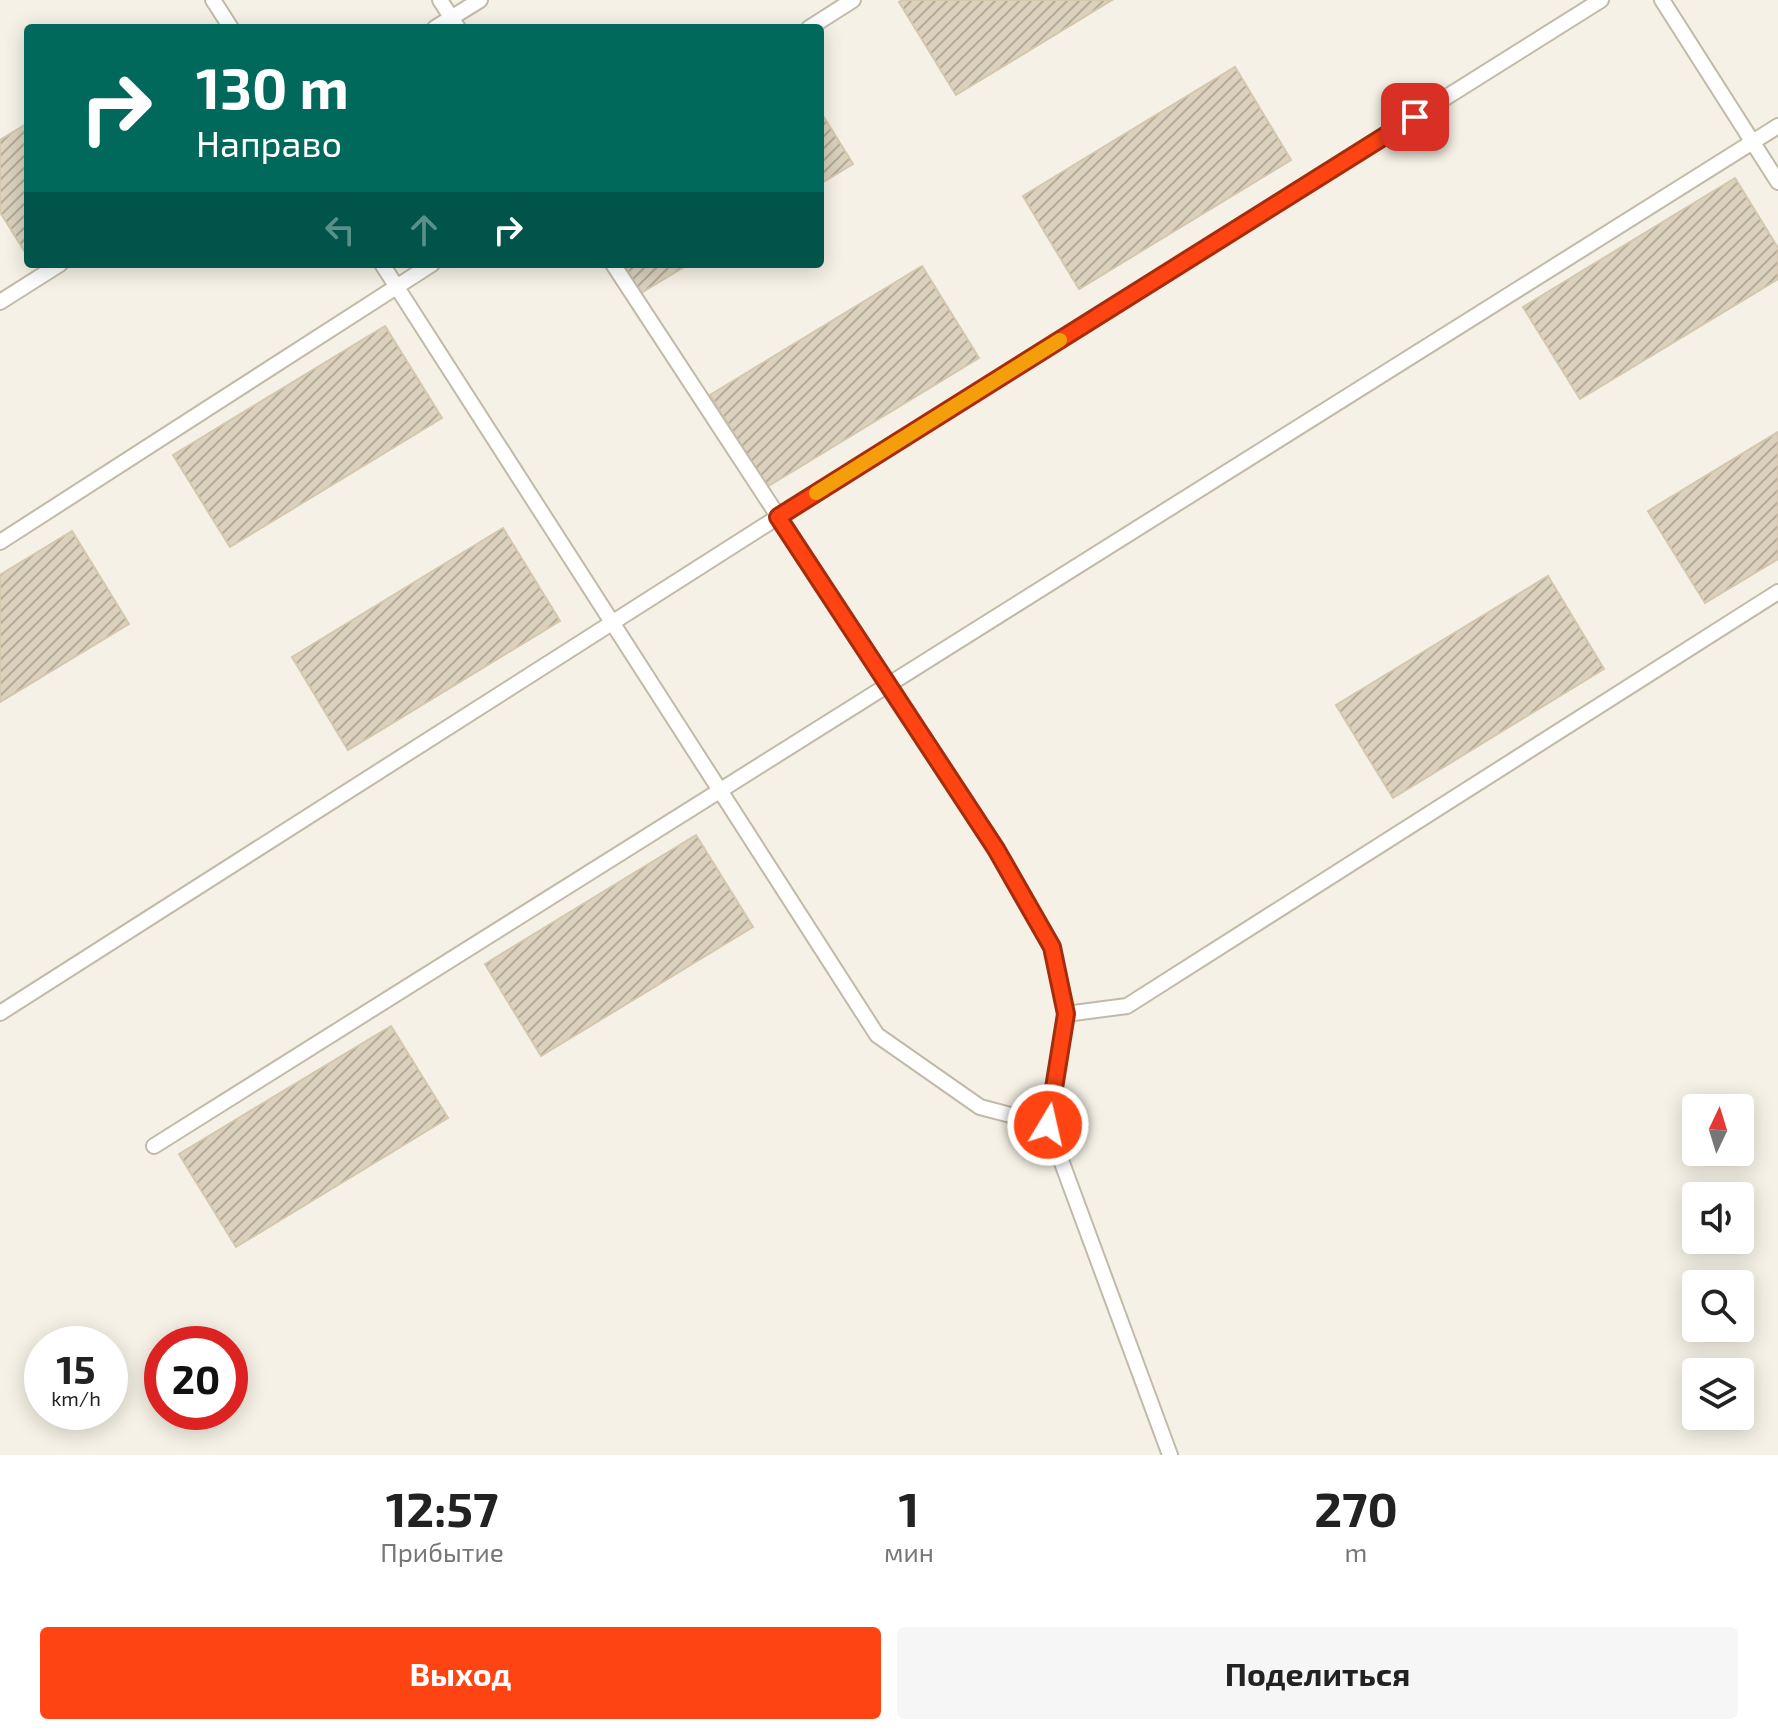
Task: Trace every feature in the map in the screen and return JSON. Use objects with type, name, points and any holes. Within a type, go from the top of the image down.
[{"type":"lane","points":[[213,0],[228,24]]},
{"type":"lane","points":[[440,0],[455,23],[480,0]]},
{"type":"lane","points":[[815,24],[853,0]]},
{"type":"lane","points":[[0,1013],[778,517],[1601,0]]},
{"type":"lane","points":[[1662,0],[1778,182]]},
{"type":"lane","points":[[154,1146],[1778,126]]},
{"type":"lane","points":[[0,302],[54,268]]},
{"type":"lane","points":[[385,268],[877,1035],[980,1107],[1048,1125]]},
{"type":"lane","points":[[0,542],[425,268]]},
{"type":"lane","points":[[616,268],[996,849],[1052,947],[1066,1014],[1048,1125],[1170,1455]]},
{"type":"lane","points":[[1066,1014],[1127,1006],[1778,592]]},
{"type":"building","points":[[1112,0],[956,95],[899,2]]},
{"type":"building","points":[[1235,67],[1291,160],[1079,289],[1023,196]]},
{"type":"building","points":[[824,117],[853,164],[824,182]]},
{"type":"building","points":[[24,125],[24,250],[0,212],[0,140]]},
{"type":"building","points":[[1735,178],[1778,248],[1778,279],[1580,399],[1523,307]]},
{"type":"building","points":[[922,266],[979,358],[767,487],[710,395]]},
{"type":"building","points":[[625,268],[682,268],[641,293]]},
{"type":"building","points":[[385,326],[442,418],[230,547],[173,455]]},
{"type":"building","points":[[1778,432],[1778,559],[1705,603],[1648,511]]},
{"type":"building","points":[[503,528],[560,621],[348,750],[292,657]]},
{"type":"building","points":[[72,531],[129,624],[0,702],[0,575]]},
{"type":"building","points":[[1548,576],[1604,669],[1393,798],[1336,705]]},
{"type":"building","points":[[696,835],[753,927],[541,1056],[485,964]]},
{"type":"building","points":[[391,1026],[448,1118],[236,1247],[179,1154]]},
{"type":"slow traffic","points":[[816,493],[1060,340]]},
{"type":"route","points":[[1048,1125],[1066,1014],[1052,947],[996,849],[778,517],[1415,117]]}]
